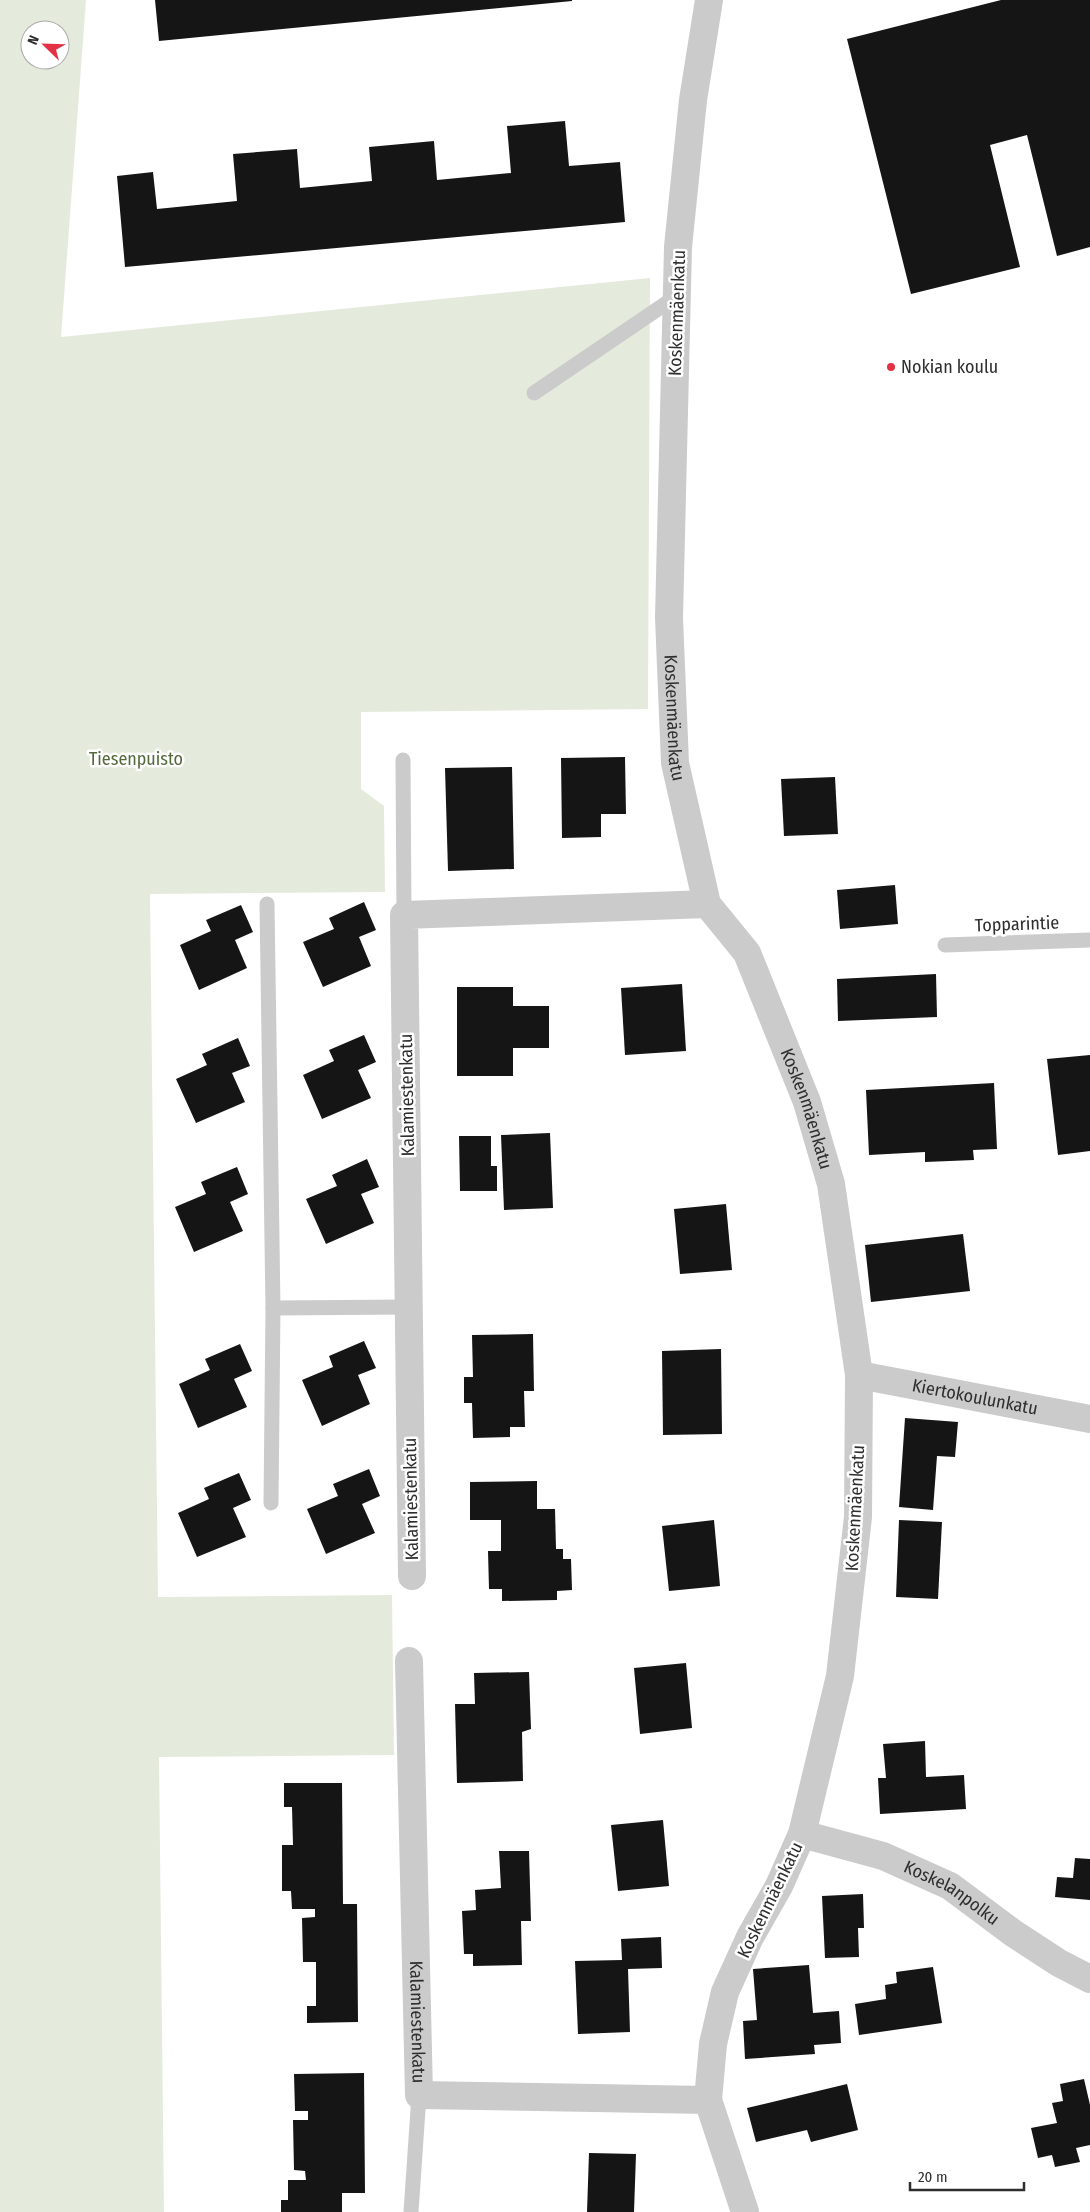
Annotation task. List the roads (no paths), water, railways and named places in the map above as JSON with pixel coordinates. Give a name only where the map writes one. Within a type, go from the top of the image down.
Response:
[{"type":"street","name":"Koskenmäenkatu","points":[[709,0],[693,100],[678,247],[669,618],[675,763],[707,904],[747,953],[807,1102],[831,1184],[859,1375],[858,1517],[842,1661],[802,1834],[780,1886],[750,1937],[725,1992],[713,2044],[708,2100],[745,2212]]},
{"type":"street","points":[[404,915],[707,904]]},
{"type":"street","name":"Kalamiestenkatu","points":[[404,915],[412,1576]]},
{"type":"street","name":"Kiertokoulunkatu","points":[[859,1375],[1090,1419]]},
{"type":"street","name":"Kalamiestenkatu","points":[[409,1661],[419,2095],[708,2100]]},
{"type":"street","name":"Koskelanpolku","points":[[802,1834],[883,1856],[950,1886],[1013,1933],[1059,1963],[1090,1979]]},
{"type":"lane","points":[[534,393],[677,296]]},
{"type":"lane","points":[[403,760],[404,915]]},
{"type":"lane","points":[[267,904],[273,1308],[271,1503]]},
{"type":"lane","name":"Topparintie","points":[[945,945],[1090,940]]},
{"type":"lane","points":[[273,1308],[409,1306]]},
{"type":"lane","points":[[411,2212],[419,2095]]},
{"type":"place","name":"Nokian koulu","points":[[891,367]]},
{"type":"park label","name":"Tiesenpuisto","points":[[136,759]]}]
